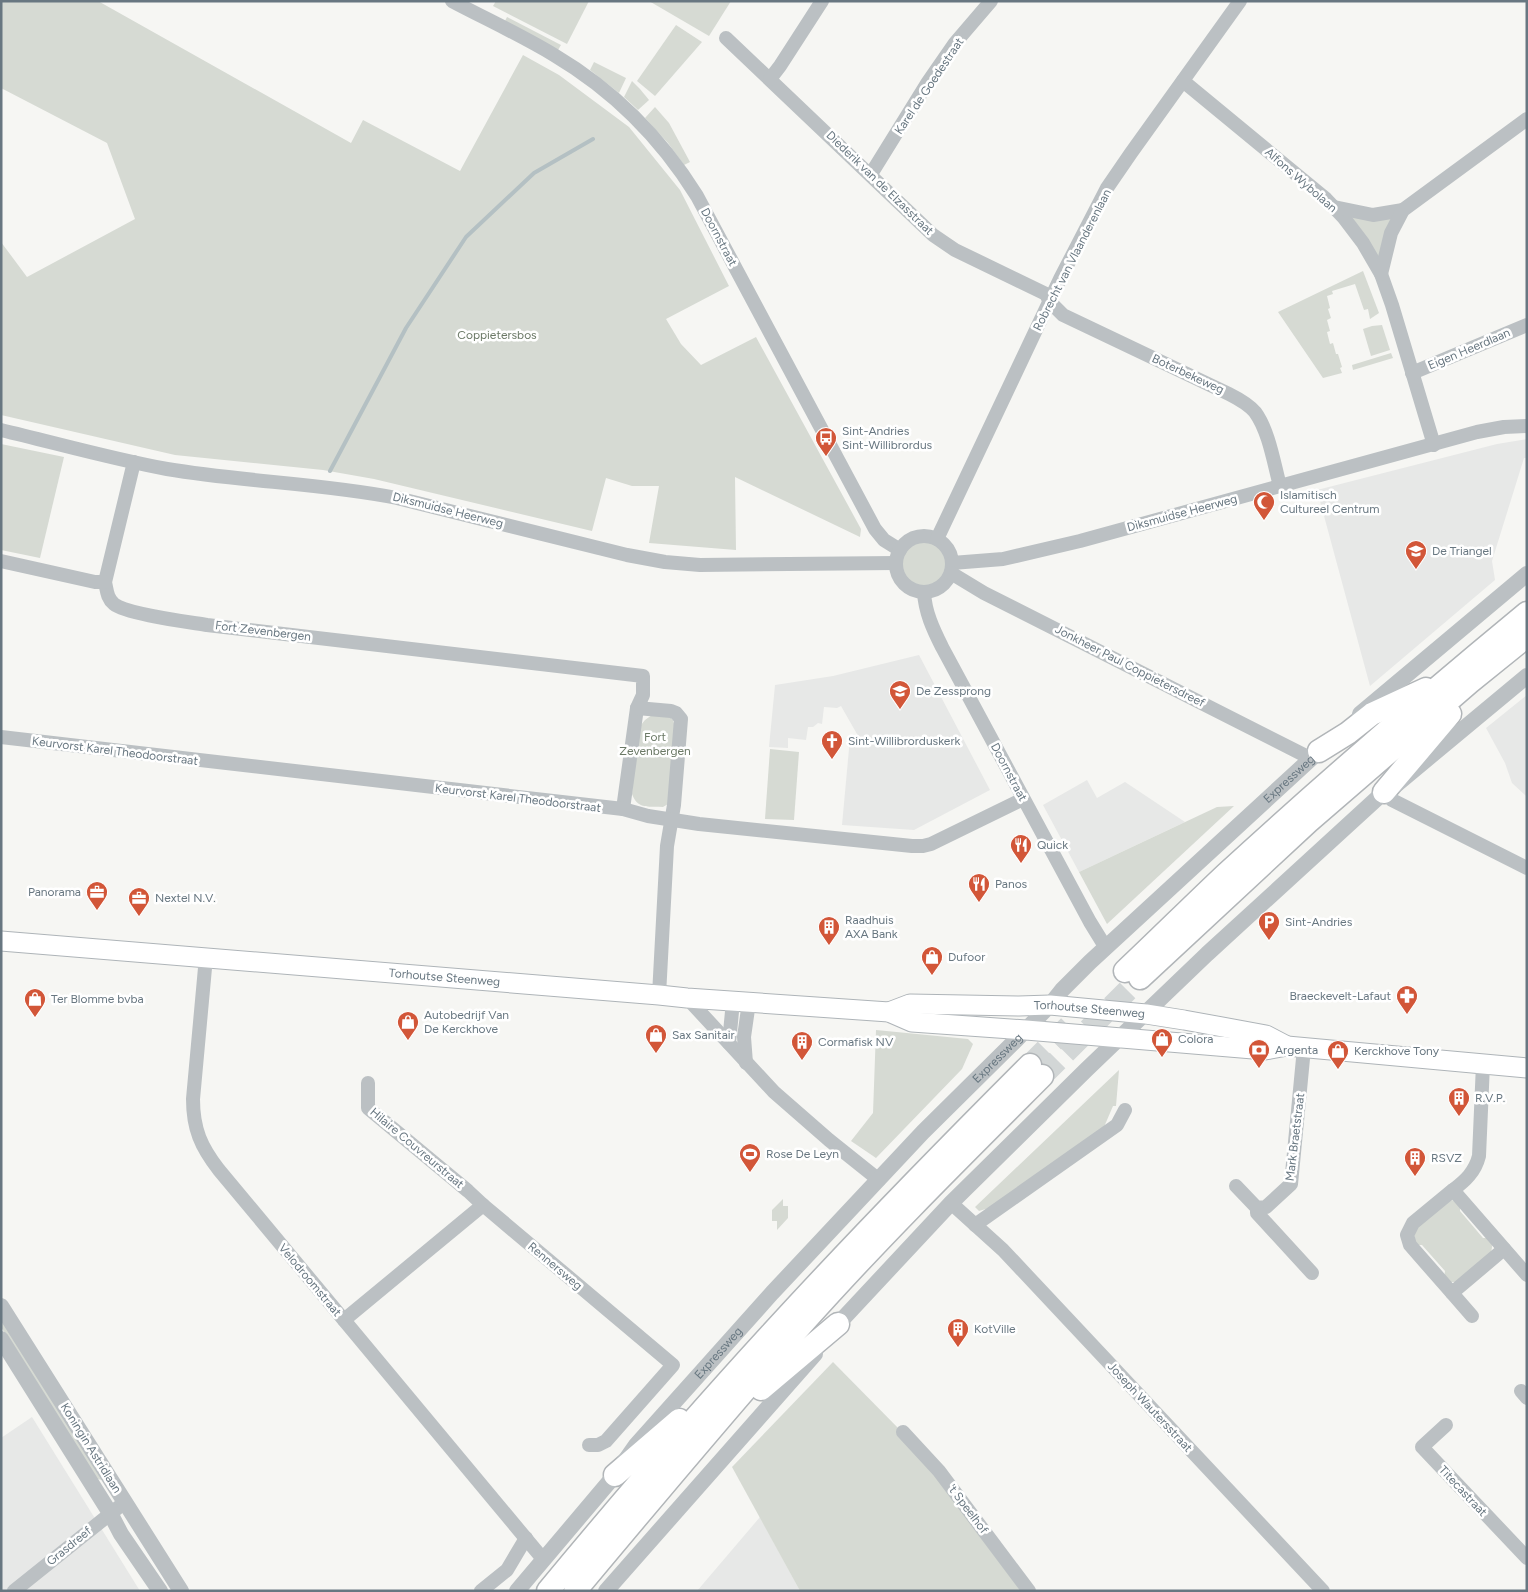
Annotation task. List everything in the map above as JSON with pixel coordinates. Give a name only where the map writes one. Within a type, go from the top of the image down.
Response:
[{"type":"highway","points":[[1527,613],[1447,679],[1225,875],[1131,976],[1470,682],[1527,636]]},
{"type":"highway","points":[[1315,754],[1348,733],[1372,714],[1447,679]]},
{"type":"highway","points":[[1384,792],[1457,706],[1470,682]]},
{"type":"highway","points":[[575,1591],[718,1407],[771,1334],[852,1246],[946,1149],[1036,1071]]},
{"type":"highway","points":[[615,1475],[684,1416],[751,1399],[768,1382],[838,1324]]},
{"type":"highway","points":[[548,1591],[640,1481],[718,1407]]},
{"type":"main road","name":"Torhoutse Steenweg","points":[[1,940],[659,994],[687,998],[889,1012],[912,1022],[1265,1050],[1296,1047],[1527,1068]]},
{"type":"main road","name":"Torhoutse Steenweg","points":[[889,1012],[910,1004],[1050,1005],[1146,1014],[1266,1035],[1296,1047]]},
{"type":"street","name":"Doornstraat","points":[[452,1],[553,54],[595,82],[622,105],[653,136],[678,166],[697,196],[875,529],[898,556]]},
{"type":"street","points":[[770,79],[822,1]]},
{"type":"street","name":"Karel de Goedestraat","points":[[871,174],[928,82],[950,51],[992,1]]},
{"type":"street","name":"Robrecht van Vlaanderenlaan","points":[[937,539],[1050,302],[1089,222],[1108,188],[1240,1]]},
{"type":"street","name":"Diederik van de Elzasstraat","points":[[726,38],[933,235],[955,250],[1046,294],[1050,302]]},
{"type":"street","name":"Alfons Wybolaan","points":[[1183,81],[1326,198],[1363,243],[1381,274],[1392,305],[1434,445]]},
{"type":"street","points":[[1381,274],[1391,233],[1403,210],[1527,119]]},
{"type":"street","points":[[1334,207],[1373,215],[1403,210]]},
{"type":"street","name":"Boterbekeweg","points":[[1050,302],[1063,315],[1246,403],[1255,412],[1262,426],[1280,486]]},
{"type":"street","name":"Eigen Heerdlaan","points":[[1412,373],[1527,325]]},
{"type":"street","name":"Diksmuidse Heerweg","points":[[951,568],[1003,559],[1080,541],[1492,429],[1527,426]]},
{"type":"street","name":"Diksmuidse Heerweg","points":[[1,430],[167,469],[373,493],[417,502],[627,555],[665,562],[733,565],[898,556]]},
{"type":"street","points":[[1,561],[95,582],[105,582],[134,462]]},
{"type":"street","points":[[920,536],[929,536],[937,539],[949,550],[951,568],[946,580],[940,586],[924,592],[907,586],[897,572],[898,556],[905,543],[912,538],[920,536]]},
{"type":"street","name":"Jonkheer Paul Coppietersdreef","points":[[951,568],[984,593],[1315,754]]},
{"type":"street","name":"Expressweg","points":[[516,1591],[615,1475],[636,1445],[772,1293],[923,1132],[1026,1030],[1062,990],[1344,726],[1527,574]]},
{"type":"street","name":"Fort Zevenbergen","points":[[105,582],[108,597],[115,606],[172,620],[643,676],[643,695],[637,708],[622,809]]},
{"type":"street","name":"Doornstraat","points":[[924,592],[926,609],[934,630],[1090,922],[1106,948]]},
{"type":"street","points":[[606,1591],[828,1340],[838,1324],[951,1203],[1228,934],[1384,792],[1397,784],[1527,676]]},
{"type":"street","points":[[637,708],[671,711],[676,713],[680,719],[674,805],[667,846],[659,994]]},
{"type":"street","name":"Keurvorst Karel Theodoorstraat","points":[[1,737],[622,809],[671,820],[923,846],[938,841],[1023,798]]},
{"type":"street","points":[[1384,792],[1392,800],[1527,868]]},
{"type":"street","name":"Velodroomstraat","points":[[206,957],[193,1115],[197,1133],[207,1154],[543,1559]]},
{"type":"street","points":[[687,998],[774,1092],[879,1180]]},
{"type":"street","points":[[729,1043],[741,1002]]},
{"type":"street","points":[[741,1002],[746,1062]]},
{"type":"street","name":"Mark Braetstraat","points":[[1257,1208],[1266,1207],[1290,1184],[1294,1166],[1296,1047]]},
{"type":"street","points":[[1472,1316],[1410,1245],[1407,1234],[1413,1223],[1463,1182],[1477,1164],[1484,1064]]},
{"type":"street","name":"Hilaire Couvreurstraat","points":[[368,1083],[368,1108],[468,1190],[483,1205]]},
{"type":"street","points":[[975,1225],[1118,1125],[1125,1110]]},
{"type":"street","points":[[1236,1186],[1257,1208],[1257,1213],[1312,1273]]},
{"type":"street","points":[[1453,1190],[1527,1275]]},
{"type":"street","name":"Joseph Wautersstraat","points":[[951,1203],[994,1242],[1323,1591]]},
{"type":"street","points":[[344,1320],[483,1205]]},
{"type":"street","name":"Rennersweg","points":[[483,1205],[674,1364],[606,1441],[598,1445],[588,1445]]},
{"type":"street","points":[[1452,1293],[1504,1248]]},
{"type":"street","name":"Koningin Astridlaan","points":[[1,1306],[181,1591]]},
{"type":"street","name":"Koningin Astridlaan","points":[[1,1339],[110,1513],[121,1534],[160,1591]]},
{"type":"street","name":"Titecastraat","points":[[1446,1425],[1422,1448],[1527,1558]]},
{"type":"street","name":"'t Speelhof","points":[[903,1432],[939,1471],[1029,1591]]},
{"type":"street","name":"Grasdreef","points":[[14,1591],[125,1502]]},
{"type":"street","points":[[481,1591],[507,1570],[526,1538]]},
{"type":"shaded area","name":"De Triangel","points":[[1527,439],[1527,458],[1524,458],[1492,561],[1495,580],[1370,686],[1317,490],[1497,444]]},
{"type":"shaded area","points":[[919,655],[990,790],[914,830],[842,825],[850,738],[856,739],[857,734],[841,706],[837,708],[824,707],[822,724],[818,723],[813,727],[808,727],[806,740],[788,738],[788,748],[769,747],[775,685],[833,676]]},
{"type":"shaded area","points":[[1527,695],[1527,797],[1512,783],[1505,763],[1486,728]]},
{"type":"shaded area","points":[[1087,780],[1097,798],[1125,782],[1185,822],[1079,872],[1043,805]]},
{"type":"shaded area","points":[[32,1417],[140,1591],[1,1591],[1,1438]]},
{"type":"shaded area","points":[[760,1517],[800,1591],[697,1591]]},
{"type":"green space","name":"Coppietersbos","points":[[1,1],[98,1],[351,143],[363,120],[460,171],[523,55],[559,75],[629,127],[680,190],[729,286],[666,319],[681,344],[701,365],[756,337],[861,529],[860,537],[735,477],[736,550],[649,543],[659,486],[632,486],[606,478],[592,531],[374,479],[323,470],[175,455],[1,415],[1,242],[27,277],[135,219],[107,143],[1,88]]},
{"type":"green space","points":[[496,1],[589,1],[567,44],[493,6]]},
{"type":"green space","points":[[649,1],[731,1],[709,36]]},
{"type":"green space","points":[[507,17],[561,45],[558,50],[505,21]]},
{"type":"green space","points":[[676,25],[702,42],[655,96],[637,81]]},
{"type":"green space","points":[[594,62],[626,78],[619,93],[590,70]]},
{"type":"green space","points":[[632,81],[649,100],[638,110],[624,97]]},
{"type":"green space","points":[[655,107],[669,123],[690,162],[684,165],[668,143],[645,118]]},
{"type":"green space","points":[[1353,216],[1393,216],[1379,259],[1351,219]]},
{"type":"green space","points":[[1363,271],[1379,313],[1370,319],[1368,309],[1364,310],[1355,284],[1332,291],[1333,294],[1327,296],[1331,318],[1327,320],[1330,331],[1327,332],[1330,344],[1333,343],[1336,354],[1338,354],[1342,373],[1323,378],[1278,312]]},
{"type":"green space","points":[[1382,325],[1390,350],[1371,356],[1363,329]]},
{"type":"green space","points":[[1391,353],[1393,358],[1353,370],[1352,365]]},
{"type":"green space","points":[[1,444],[64,457],[40,558],[1,550]]},
{"type":"green space","points":[[919,540],[929,540],[941,546],[946,554],[946,572],[941,580],[933,585],[919,586],[911,583],[904,576],[901,568],[901,558],[904,550],[911,543]]},
{"type":"green space","name":"Fort Zevenbergen","points":[[666,714],[673,720],[675,727],[668,804],[663,807],[644,806],[637,803],[632,794],[637,730],[652,715]]},
{"type":"green space","points":[[770,749],[799,752],[794,820],[765,819]]},
{"type":"green space","points":[[1234,806],[1107,924],[1079,872],[1217,807]]},
{"type":"green space","points":[[876,1030],[968,1039],[973,1044],[962,1069],[876,1158],[851,1141],[873,1113]]},
{"type":"green space","points":[[1119,1070],[1116,1106],[1113,1106],[1104,1127],[989,1208],[979,1211],[975,1207]]},
{"type":"green space","points":[[783,1199],[783,1206],[788,1206],[788,1218],[777,1230],[777,1221],[772,1221],[772,1210]]},
{"type":"green space","points":[[1452,1200],[1460,1205],[1460,1211],[1483,1238],[1489,1238],[1492,1246],[1491,1252],[1458,1282],[1451,1282],[1444,1278],[1445,1271],[1422,1245],[1416,1245],[1413,1230],[1448,1201]]},
{"type":"green space","points":[[1,1313],[102,1480],[97,1479],[1,1327]]},
{"type":"green space","points":[[833,1362],[902,1432],[938,1475],[1026,1591],[800,1591],[732,1467]]},
{"type":"waterway","points":[[330,471],[406,328],[466,237],[534,173],[593,139]]},
{"type":"tunnel","points":[[1042,1076],[1137,981]]},
{"type":"tunnel","points":[[1030,1065],[1069,1026]]},
{"type":"place","name":"Sint-Andries Sint-Willibrordus","points":[[826,457]]},
{"type":"place","name":"Islamitisch Cultureel Centrum","points":[[1264,521]]},
{"type":"place","name":"De Triangel","points":[[1416,570]]},
{"type":"place","name":"De Zessprong","points":[[900,710]]},
{"type":"place","name":"Sint-Willibrorduskerk","points":[[832,760]]},
{"type":"place","name":"Quick","points":[[1021,864]]},
{"type":"place","name":"Panos","points":[[979,903]]},
{"type":"place","name":"Panorama","points":[[97,911]]},
{"type":"place","name":"Nextel N.V.","points":[[139,917]]},
{"type":"place","name":"Sint-Andries","points":[[1269,941]]},
{"type":"place","name":"Raadhuis AXA Bank","points":[[829,946]]},
{"type":"place","name":"Dufoor","points":[[932,976]]},
{"type":"place","name":"Braeckevelt-Lafaut","points":[[1407,1015]]},
{"type":"place","name":"Ter Blomme bvba","points":[[35,1018]]},
{"type":"place","name":"Autobedrijf Van De Kerckhove","points":[[408,1041]]},
{"type":"place","name":"Sax Sanitair","points":[[656,1054]]},
{"type":"place","name":"Colora","points":[[1162,1058]]},
{"type":"place","name":"Cormafisk NV","points":[[802,1061]]},
{"type":"place","name":"Argenta","points":[[1259,1069]]},
{"type":"place","name":"Kerckhove Tony","points":[[1338,1070]]},
{"type":"place","name":"R.V.P.","points":[[1459,1117]]},
{"type":"place","name":"Rose De Leyn","points":[[750,1173]]},
{"type":"place","name":"RSVZ","points":[[1415,1177]]},
{"type":"place","name":"KotVille","points":[[958,1348]]}]
